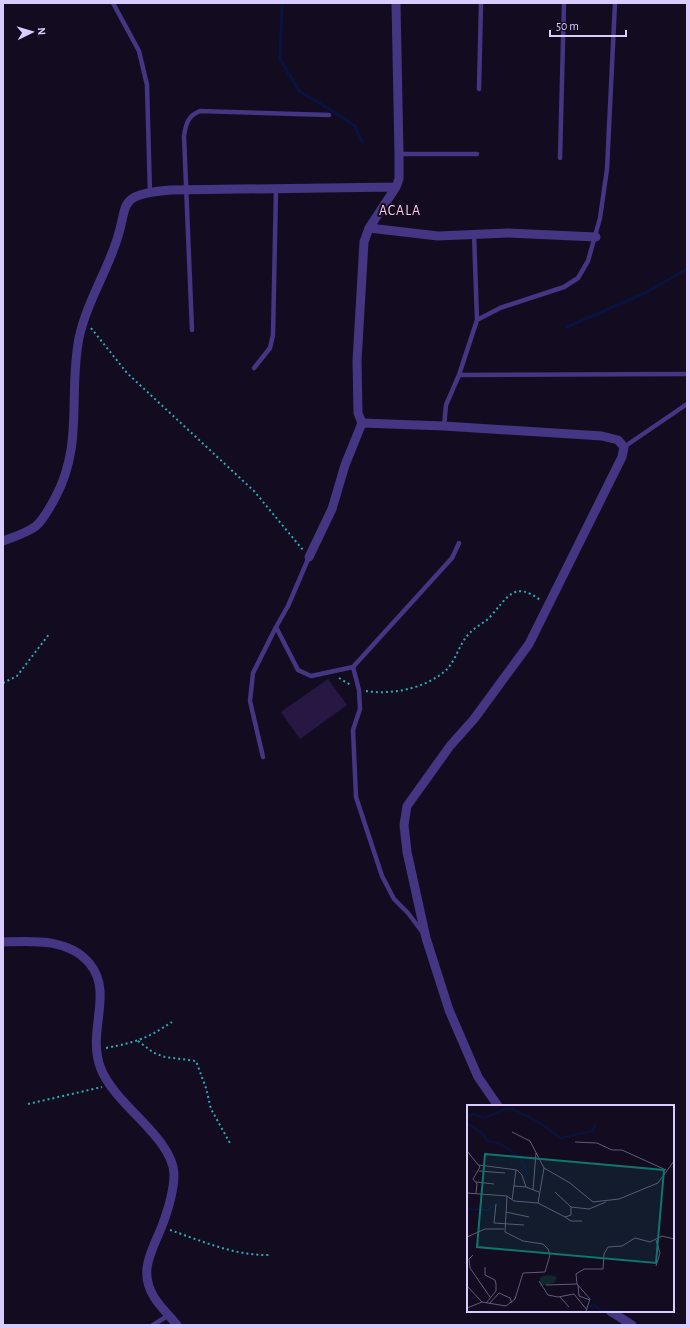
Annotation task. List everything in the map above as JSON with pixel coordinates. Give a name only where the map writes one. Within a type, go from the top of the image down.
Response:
[{"type":"street","points":[[309,557],[332,509],[345,465],[362,423],[358,413],[358,338],[364,242],[369,228],[396,187],[399,179],[396,3]]},
{"type":"street","points":[[3,541],[18,536],[36,526],[50,507],[63,484],[71,458],[75,422],[74,387],[79,339],[92,297],[102,279],[118,238],[125,206],[129,200],[150,193],[188,190],[396,187]]},
{"type":"street","points":[[369,228],[438,236],[508,233],[596,237]]},
{"type":"street","points":[[362,423],[444,426],[602,436],[618,440],[624,447],[622,457],[529,644],[474,719],[450,746],[407,806],[404,825],[406,852],[426,938],[452,1017],[478,1077],[497,1105]]},
{"type":"street","points":[[3,942],[35,941],[61,945],[77,952],[90,964],[100,984],[95,1050],[100,1068],[108,1085],[163,1145],[171,1159],[174,1173],[172,1195],[162,1226],[149,1254],[146,1269],[148,1283],[154,1298],[178,1325]]},
{"type":"street","points":[[612,1312],[632,1325]]},
{"type":"lane","points":[[113,3],[139,51],[144,69],[147,85],[150,193]]},
{"type":"lane","points":[[479,89],[481,3]]},
{"type":"lane","points":[[560,158],[564,3]]},
{"type":"lane","points":[[477,320],[500,308],[564,287],[578,278],[588,261],[596,237],[607,169],[616,3]]},
{"type":"lane","points":[[192,330],[188,190],[184,136],[186,123],[191,114],[200,111],[329,115]]},
{"type":"lane","points":[[399,154],[477,154]]},
{"type":"lane","points":[[254,368],[270,348],[273,334],[276,189]]},
{"type":"lane","points":[[444,426],[446,405],[459,375],[477,320],[474,234]]},
{"type":"lane","points":[[459,375],[687,374]]},
{"type":"lane","points":[[624,447],[687,404]]},
{"type":"lane","points":[[276,627],[298,670],[311,676],[353,667],[452,558],[459,543]]},
{"type":"lane","points":[[263,757],[250,701],[253,673],[288,606],[309,557]]},
{"type":"lane","points":[[353,667],[359,690],[360,710],[353,730],[356,797],[382,876],[394,899],[408,913],[426,938]]},
{"type":"lane","points":[[153,1325],[169,1315]]},
{"type":"path","points":[[84,319],[127,373],[254,491],[309,557]]},
{"type":"path","points":[[330,672],[359,690],[380,693],[410,689],[444,672],[452,663],[466,637],[478,625],[489,618],[510,594],[522,591],[533,595],[548,606]]},
{"type":"path","points":[[3,683],[16,676],[50,633]]},
{"type":"path","points":[[95,1050],[138,1041],[149,1037],[172,1022]]},
{"type":"path","points":[[138,1041],[154,1053],[165,1058],[196,1061],[206,1088],[211,1109],[230,1145]]},
{"type":"path","points":[[28,1104],[89,1091],[108,1085]]},
{"type":"path","points":[[162,1226],[207,1243],[244,1254],[270,1255]]},
{"type":"building","points":[[328,679],[347,705],[300,739],[281,712]]},
{"type":"waterway","points":[[282,3],[280,59],[299,91],[355,126],[362,142]]},
{"type":"waterway","points":[[567,327],[645,293],[687,269]]},
{"type":"district","name":"ACALA","points":[[400,211]]}]
